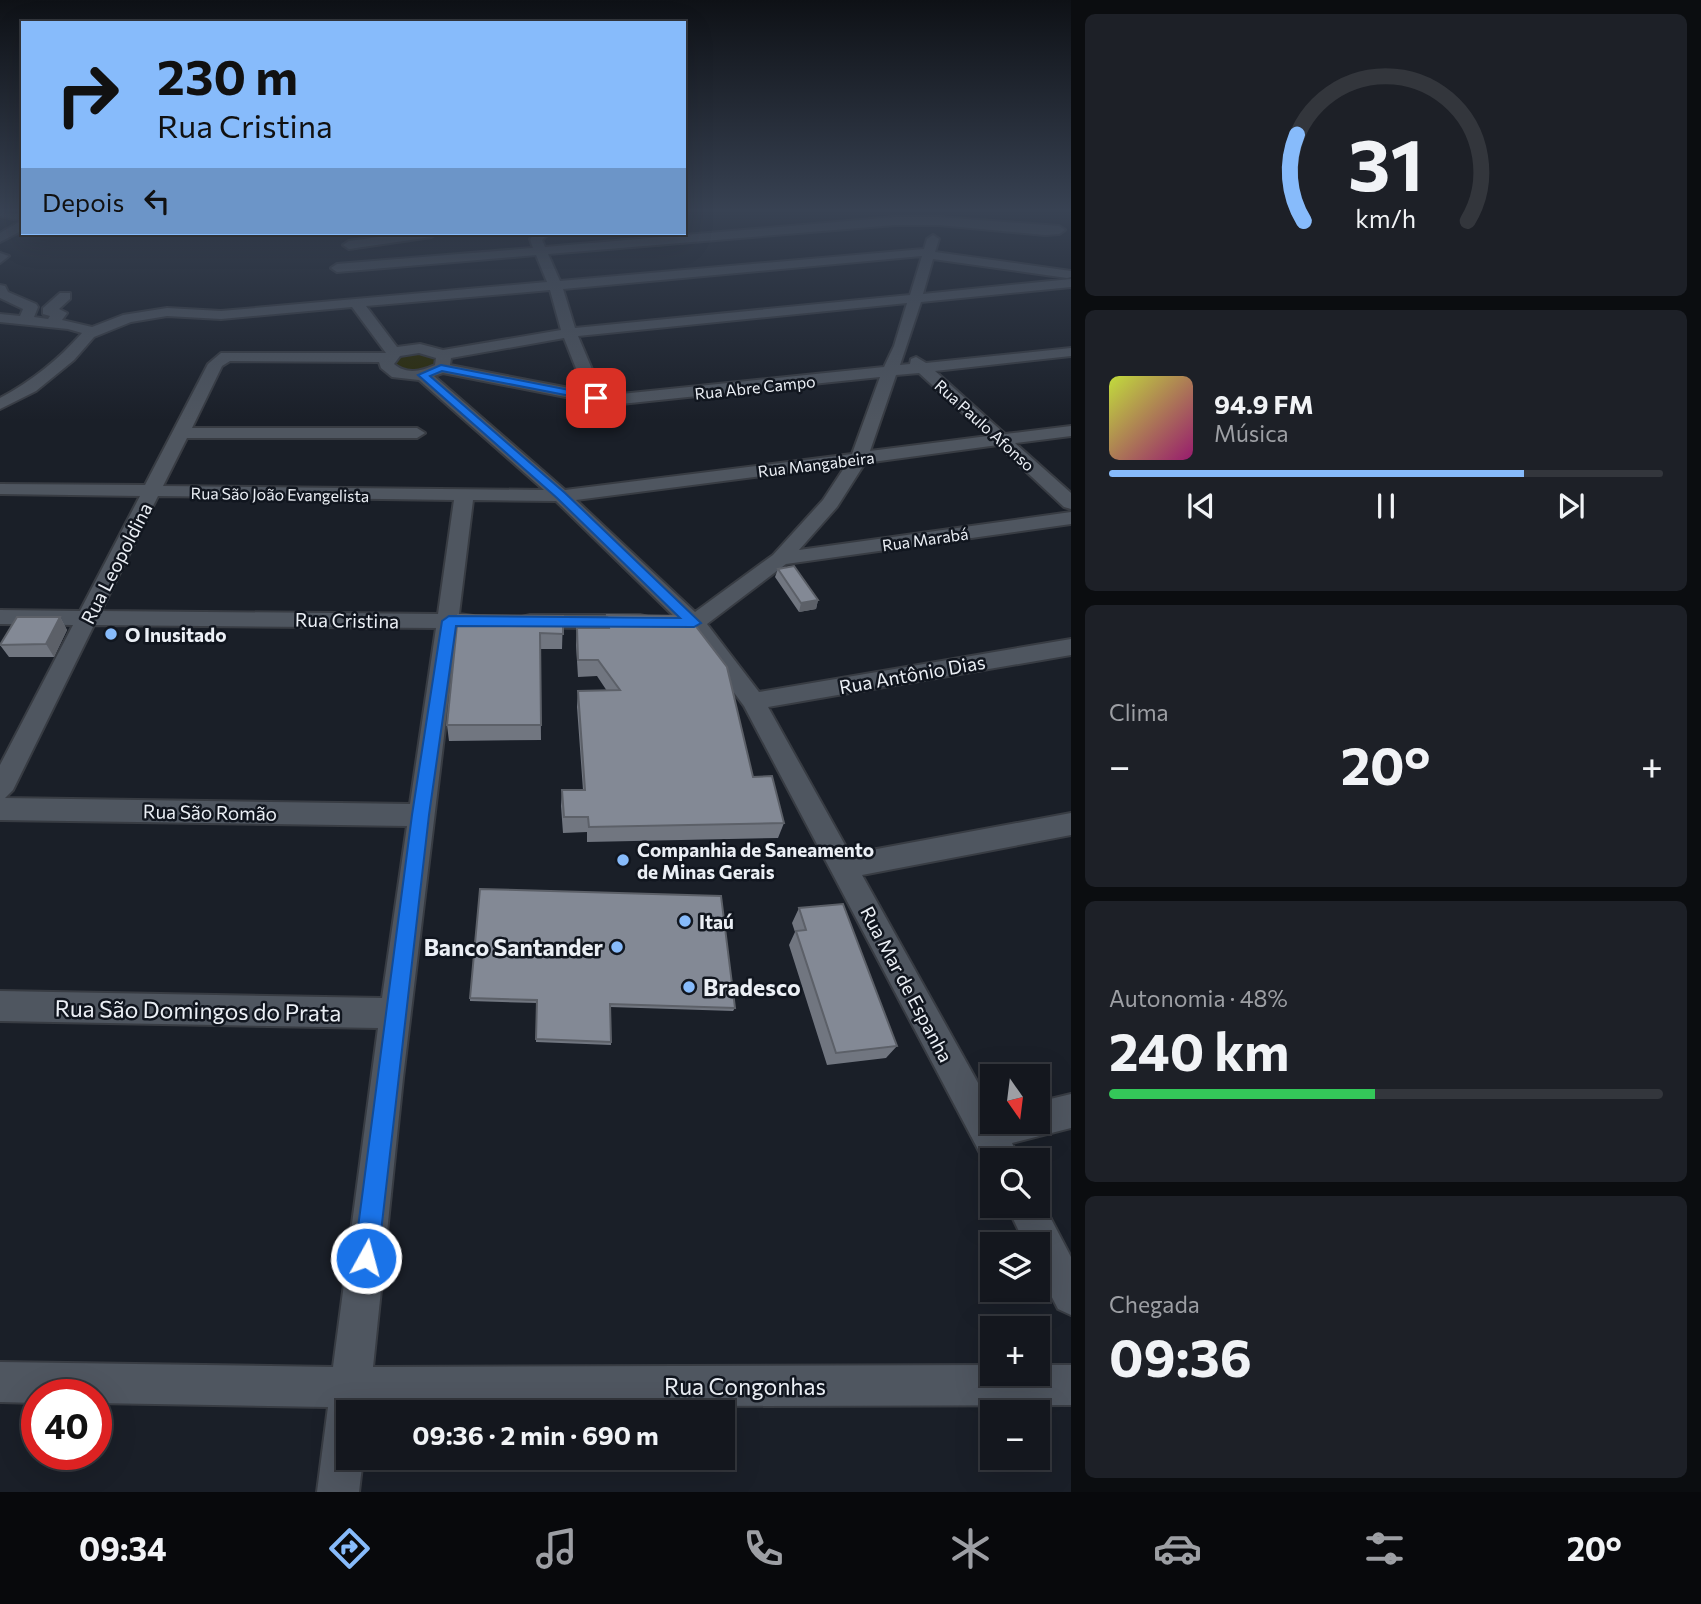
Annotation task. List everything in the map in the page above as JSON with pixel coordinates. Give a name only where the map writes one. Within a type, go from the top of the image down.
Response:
[{"type":"street","points":[[554,282],[569,333],[596,398]]},
{"type":"street","points":[[0,404],[30,388],[69,357],[93,332],[147,314],[184,312],[254,315],[596,282]]},
{"type":"street","points":[[694,623],[780,559],[830,503],[859,458],[889,372],[901,346],[921,282]]},
{"type":"street","points":[[442,362],[421,348],[392,356],[386,365],[393,372],[407,376],[424,375],[442,362],[569,333],[1071,283]]},
{"type":"street","points":[[2,286],[2,294],[31,307],[21,327]]},
{"type":"street","points":[[52,323],[60,313],[48,311],[65,296]]},
{"type":"street","points":[[356,303],[392,356]]},
{"type":"street","points":[[0,318],[21,327],[52,323],[93,332]]},
{"type":"street","name":"Rua Paulo Afonso","points":[[901,346],[1071,503]]},
{"type":"street","name":"Rua Leopoldina","points":[[0,790],[224,349],[392,356]]},
{"type":"street","name":"Rua Abre Campo","points":[[442,362],[596,398],[651,398],[1071,352]]},
{"type":"street","name":"Rua Mar de Espanha","points":[[424,375],[561,496],[694,623],[753,701],[994,1146]]},
{"type":"street","name":"Rua Mangabeira","points":[[561,496],[1071,431]]},
{"type":"street","points":[[182,433],[417,433]]},
{"type":"street","name":"Rua São João Evangelista","points":[[0,489],[561,496]]},
{"type":"street","points":[[338,1492],[421,815],[464,496]]},
{"type":"street","name":"Rua Marabá","points":[[780,559],[1071,518]]},
{"type":"street","name":"Rua Cristina","points":[[0,617],[694,623]]},
{"type":"street","name":"Rua Antônio Dias","points":[[753,701],[1071,647]]},
{"type":"street","name":"Rua São Romão","points":[[0,809],[421,815]]},
{"type":"street","points":[[842,867],[1071,824]]},
{"type":"street","name":"Rua São Domingos do Prata","points":[[0,1006],[396,1013]]},
{"type":"street","points":[[1050,1116],[1071,1111]]},
{"type":"street","points":[[994,1146],[1012,1134]]},
{"type":"street","points":[[1031,1218],[1071,1296]]},
{"type":"street","name":"Rua Congonhas","points":[[0,1382],[351,1387],[1071,1385]]},
{"type":"shaded area","points":[[406,351],[439,355],[433,371],[396,372],[390,359]]},
{"type":"building","points":[[794,566],[818,600],[801,603],[778,569]]},
{"type":"building","points":[[458,615],[563,616],[563,634],[540,633],[541,725],[447,725]]},
{"type":"building","points":[[607,615],[688,616],[727,667],[753,777],[772,776],[784,823],[589,827],[588,817],[564,817],[562,790],[585,790],[578,691],[620,690],[598,660],[578,660],[577,628],[609,628]]},
{"type":"building","points":[[17,617],[60,617],[46,644],[0,645]]},
{"type":"building","points":[[480,889],[721,896],[735,1008],[610,1004],[611,1042],[536,1039],[537,1000],[470,998]]},
{"type":"building","points":[[843,904],[897,1046],[836,1053],[796,931],[806,930],[799,908]]},
{"type":"place","name":"O Inusitado","points":[[111,634]]},
{"type":"place","name":"Companhia de Saneamento de Minas Gerais","points":[[623,860]]},
{"type":"place","name":"Itaú","points":[[685,921]]},
{"type":"place","name":"Banco Santander","points":[[617,947]]},
{"type":"place","name":"Bradesco","points":[[689,987]]},
{"type":"route","points":[[366,1258],[421,815],[449,621],[694,623],[561,496],[424,375],[441,368],[596,398]]}]
